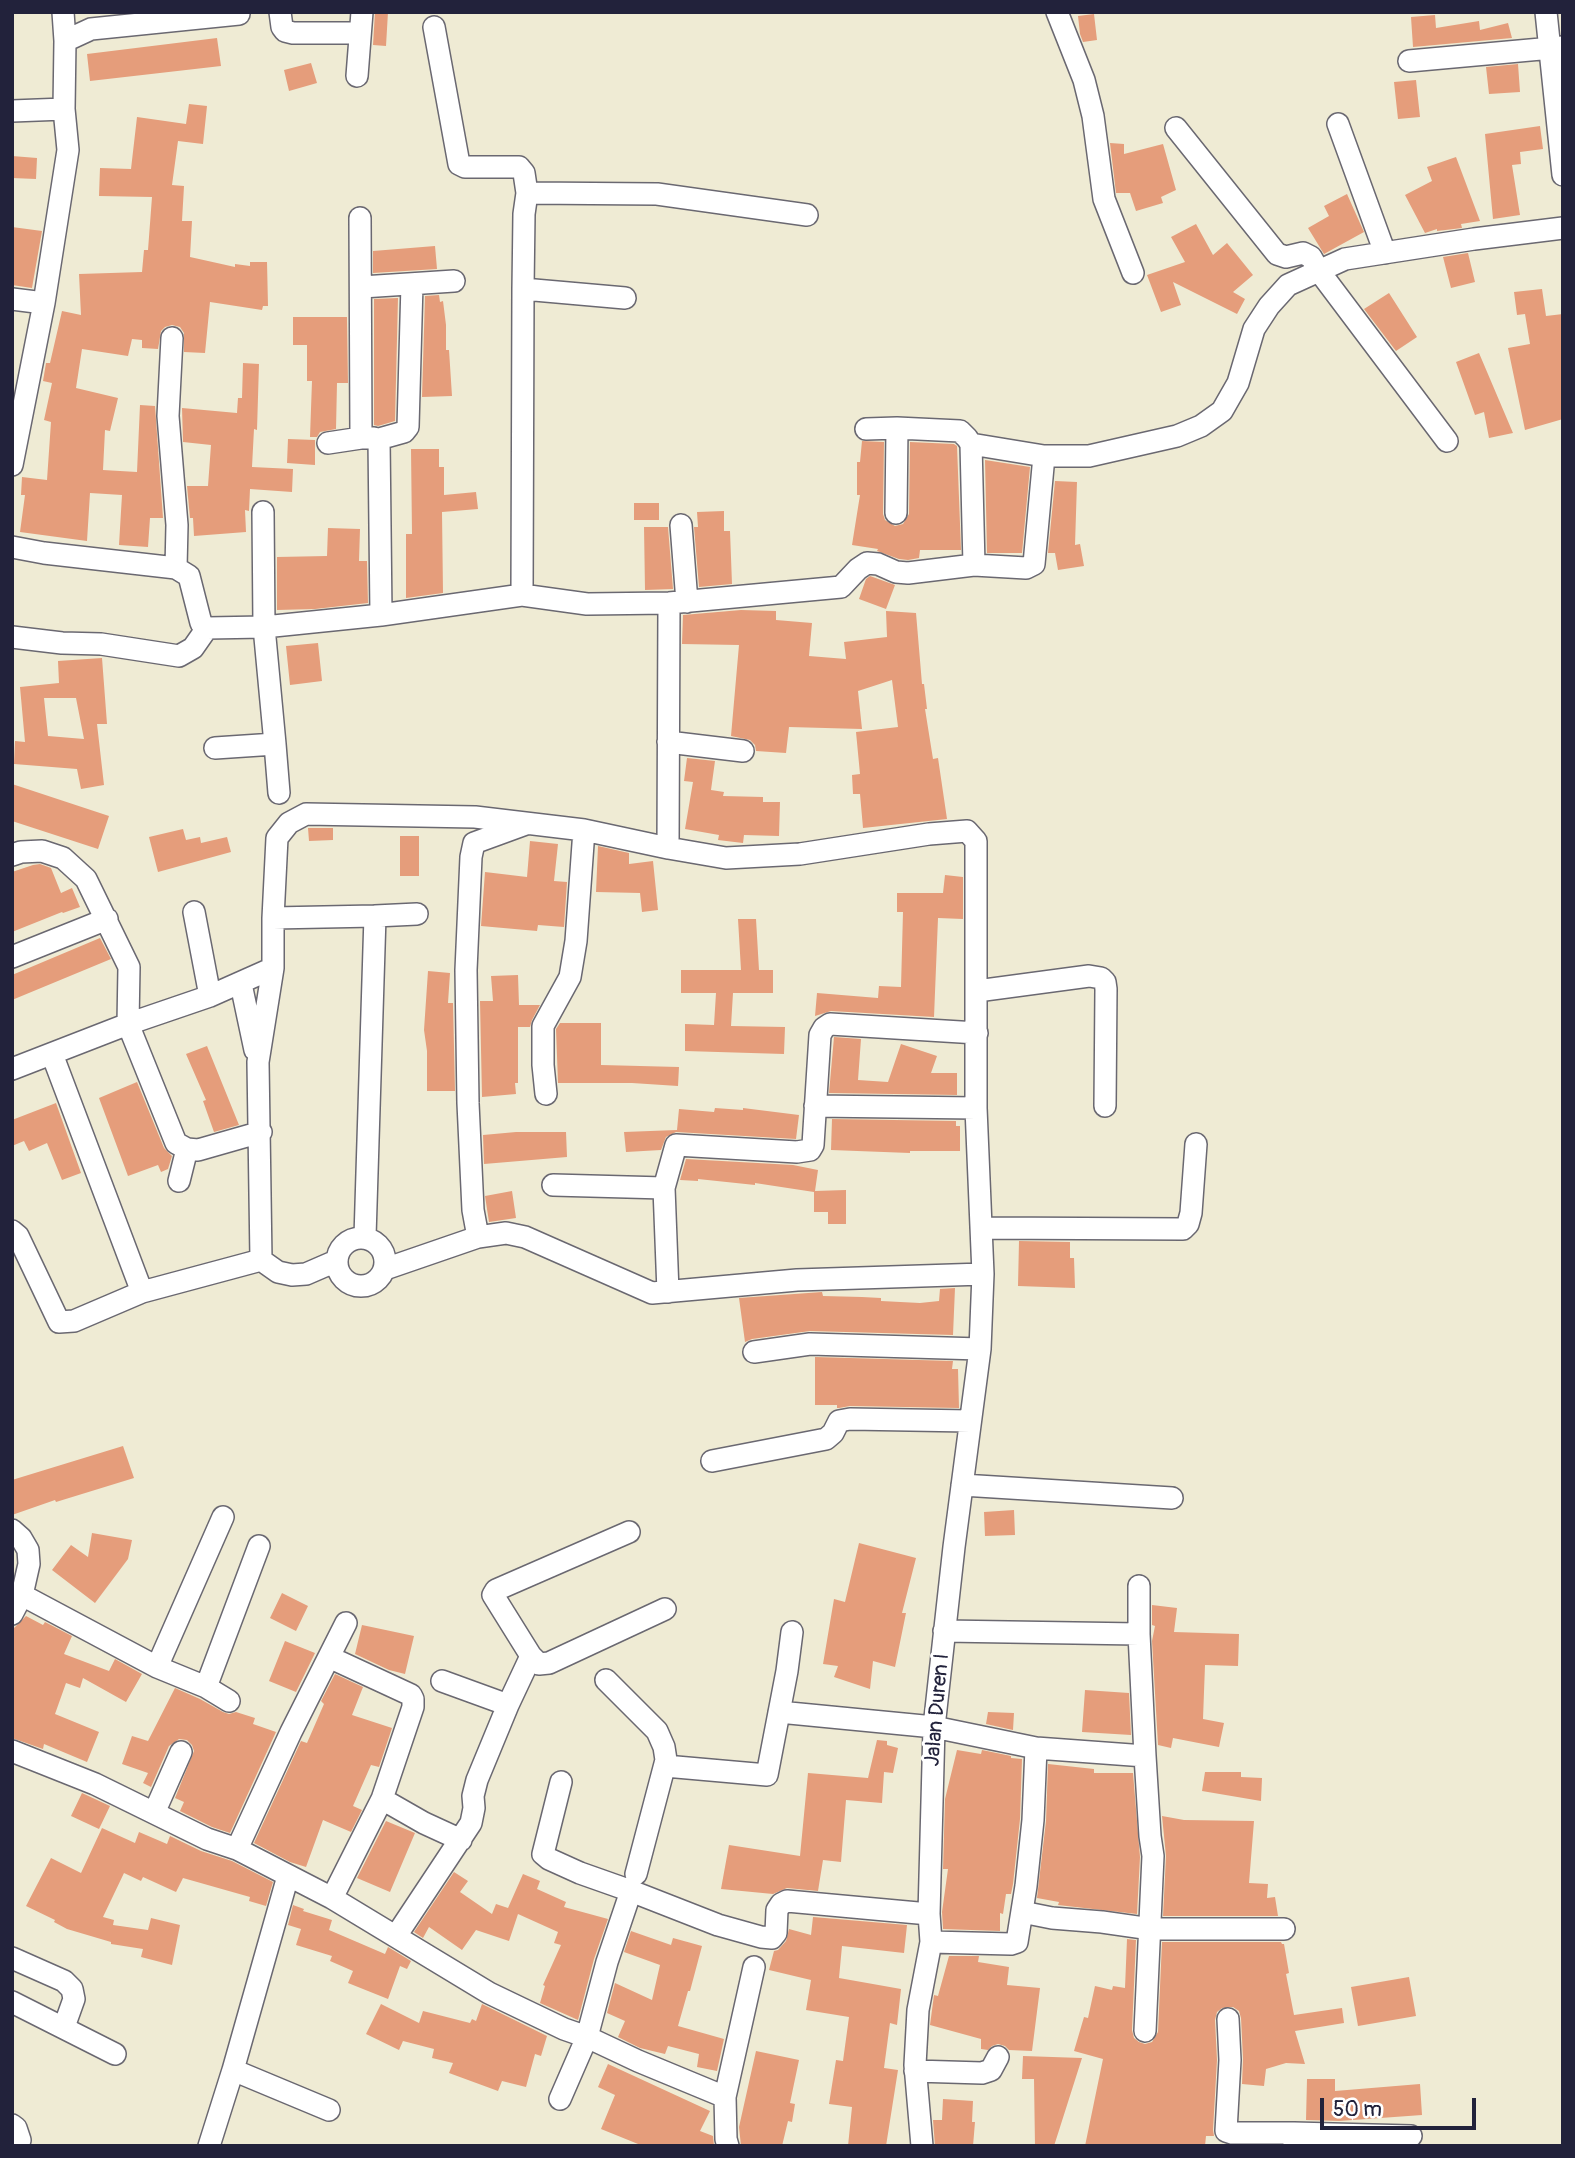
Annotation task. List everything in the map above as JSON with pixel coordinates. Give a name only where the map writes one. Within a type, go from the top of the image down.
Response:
[{"type":"street","points":[[12,465],[44,303],[68,150],[64,109],[63,12]]},
{"type":"street","points":[[280,12],[282,27],[293,33],[361,23],[357,76]]},
{"type":"street","points":[[1056,12],[1084,80],[1093,116],[1104,199],[1133,274]]},
{"type":"street","points":[[1546,12],[1557,48],[1563,175]]},
{"type":"street","points":[[65,41],[91,29],[208,14],[239,14]]},
{"type":"street","points":[[434,27],[459,164],[465,167],[519,167],[524,173],[527,193],[524,214],[523,289],[522,595]]},
{"type":"street","points":[[1409,61],[1557,48]]},
{"type":"street","points":[[12,111],[64,109]]},
{"type":"street","points":[[1338,124],[1385,253]]},
{"type":"street","points":[[1177,128],[1278,254],[1286,257],[1303,253],[1311,257],[1447,441]]},
{"type":"street","points":[[527,193],[657,194],[807,215]]},
{"type":"street","points":[[360,218],[370,438],[382,615]]},
{"type":"street","points":[[971,444],[1044,456],[1089,456],[1177,436],[1222,411],[1238,383],[1254,329],[1269,306],[1288,285],[1345,259],[1563,228]]},
{"type":"street","points":[[362,286],[454,281]]},
{"type":"street","points":[[328,443],[404,432],[408,427],[412,285]]},
{"type":"street","points":[[523,289],[625,298]]},
{"type":"street","points":[[12,299],[44,303]]},
{"type":"street","points":[[172,338],[168,416],[177,525],[176,568]]},
{"type":"street","points":[[896,513],[897,428]]},
{"type":"street","points":[[866,429],[960,431],[971,444],[974,565]]},
{"type":"street","points":[[12,547],[176,568],[189,576],[201,623],[207,628],[264,627],[382,615],[522,595],[587,604],[678,602],[841,587],[867,563],[908,573],[974,565],[1018,569],[1034,565],[1044,456]]},
{"type":"street","points":[[263,512],[264,627],[279,793]]},
{"type":"street","points":[[258,1062],[273,968],[277,838],[289,823],[306,814],[475,817],[584,830],[668,848],[668,742],[681,525]]},
{"type":"street","points":[[12,637],[101,644],[179,656],[193,648],[207,628]]},
{"type":"street","points":[[668,742],[743,751]]},
{"type":"street","points":[[215,748],[275,744]]},
{"type":"street","points":[[478,1237],[473,1210],[468,1103],[466,970],[471,857],[474,844],[528,823]]},
{"type":"street","points":[[546,1094],[543,1026],[570,977],[576,941],[584,830]]},
{"type":"street","name":"Jalan Duren I","points":[[668,848],[726,858],[800,854],[929,834],[967,831],[976,841],[976,1108],[983,1274],[980,1349],[934,1727],[929,1914],[931,1942],[918,2010],[915,2071],[922,2146]]},
{"type":"street","points":[[12,855],[42,851],[62,858],[86,880],[129,967],[128,1024],[177,1143],[187,1149],[198,1150],[261,1132]]},
{"type":"street","points":[[194,912],[210,996]]},
{"type":"street","points":[[273,918],[417,915]]},
{"type":"street","points":[[365,1237],[375,916]]},
{"type":"street","points":[[12,957],[107,919]]},
{"type":"street","points":[[12,1069],[210,996],[273,968]]},
{"type":"street","points":[[977,991],[1077,978],[1101,978],[1106,989],[1105,1106]]},
{"type":"street","points":[[241,984],[258,1062],[261,1260]]},
{"type":"street","points":[[668,1292],[664,1188],[676,1145],[797,1152],[810,1150],[813,1145],[820,1035],[830,1024],[977,1032]]},
{"type":"street","points":[[51,1054],[142,1292]]},
{"type":"street","points":[[815,1106],[976,1108]]},
{"type":"street","points":[[982,1228],[1183,1229],[1188,1224],[1191,1213],[1196,1144]]},
{"type":"street","points":[[179,1181],[187,1149]]},
{"type":"street","points":[[553,1185],[664,1188]]},
{"type":"street","points":[[12,1231],[18,1236],[60,1322],[74,1321],[142,1292],[261,1260]]},
{"type":"street","points":[[385,1269],[478,1237],[506,1233],[525,1237],[652,1293],[797,1280],[983,1274]]},
{"type":"street","points":[[365,1237],[378,1243],[386,1255],[385,1269],[380,1278],[372,1284],[362,1286],[352,1285],[344,1279],[338,1271],[336,1261],[340,1248],[351,1239],[365,1237]]},
{"type":"street","points":[[261,1260],[278,1272],[292,1275],[306,1275],[336,1261]]},
{"type":"street","points":[[754,1352],[810,1344],[980,1349]]},
{"type":"street","points":[[712,1461],[826,1439],[839,1421],[850,1419],[970,1421]]},
{"type":"street","points":[[962,1485],[1172,1498]]},
{"type":"street","points":[[157,1667],[223,1517]]},
{"type":"street","points":[[12,1530],[28,1550],[29,1564],[17,1605],[206,1687],[229,1701]]},
{"type":"street","points":[[629,1532],[494,1592],[493,1595],[531,1656],[539,1664],[549,1662],[665,1609]]},
{"type":"street","points":[[206,1687],[259,1546]]},
{"type":"street","points":[[1139,1586],[1144,1756],[1153,1856],[1145,2031]]},
{"type":"street","points":[[237,1849],[291,1732],[346,1623]]},
{"type":"street","points":[[944,1631],[1139,1634]]},
{"type":"street","points":[[665,1766],[767,1775],[792,1632]]},
{"type":"street","points":[[396,1936],[471,1823],[477,1780],[531,1656]]},
{"type":"street","points":[[329,1657],[411,1695],[413,1699],[413,1707],[383,1800],[332,1898]]},
{"type":"street","points":[[560,2099],[587,2037],[607,1962],[634,1882],[666,1760],[657,1731],[606,1680]]},
{"type":"street","points":[[442,1681],[508,1705]]},
{"type":"street","points":[[779,1712],[934,1727],[1036,1748],[1144,1756]]},
{"type":"street","points":[[931,1942],[1017,1942],[1033,1820],[1036,1748]]},
{"type":"street","points":[[12,1751],[96,1784],[207,1839],[237,1849],[332,1898],[489,1993],[564,2029],[725,2097]]},
{"type":"street","points":[[154,1813],[181,1752]]},
{"type":"street","points":[[561,1782],[544,1854],[549,1859],[579,1873],[634,1882],[718,1925],[772,1938],[776,1933],[776,1910],[786,1901],[929,1914]]},
{"type":"street","points":[[383,1800],[424,1824],[461,1840]]},
{"type":"street","points":[[209,2146],[288,1876]]},
{"type":"street","points":[[1022,1912],[1151,1929],[1284,1929]]},
{"type":"street","points":[[12,1958],[64,1981],[72,1989],[74,1999],[64,2027]]},
{"type":"street","points":[[728,2146],[725,2097],[754,1967]]},
{"type":"street","points":[[12,2002],[115,2054]]},
{"type":"street","points":[[1228,2019],[1230,2060],[1226,2131],[1294,2139],[1411,2136]]},
{"type":"street","points":[[915,2071],[970,2074],[988,2072],[998,2057]]},
{"type":"street","points":[[233,2070],[329,2110]]},
{"type":"street","points":[[12,2125],[16,2127],[20,2140],[18,2146]]},
{"type":"building","points":[[375,12],[388,12],[386,46],[373,45]]},
{"type":"building","points":[[1094,14],[1097,40],[1083,42],[1078,16]]},
{"type":"building","points":[[1435,15],[1436,28],[1479,21],[1480,30],[1508,23],[1512,38],[1413,47],[1411,17]]},
{"type":"building","points":[[217,38],[221,66],[90,81],[87,54]]},
{"type":"building","points":[[311,63],[317,83],[289,91],[284,70]]},
{"type":"building","points":[[1518,64],[1520,92],[1489,94],[1486,67]]},
{"type":"building","points":[[1416,80],[1420,117],[1398,119],[1394,82]]},
{"type":"building","points":[[189,104],[207,106],[203,144],[178,141],[172,185],[184,186],[182,221],[192,221],[190,257],[235,267],[235,264],[250,266],[250,262],[267,262],[268,306],[263,306],[262,310],[210,302],[205,353],[184,352],[184,333],[180,327],[172,325],[161,331],[158,349],[142,348],[142,340],[132,339],[128,356],[82,349],[76,388],[118,398],[110,431],[105,430],[103,470],[137,472],[140,405],[155,406],[163,518],[150,518],[148,547],[119,545],[122,495],[90,493],[87,541],[20,532],[25,495],[21,495],[22,477],[47,480],[51,422],[44,420],[52,383],[43,381],[62,311],[81,315],[79,274],[142,272],[144,250],[148,250],[152,197],[99,196],[100,168],[131,169],[137,117],[186,124]]},
{"type":"building","points":[[1540,126],[1543,149],[1520,152],[1521,164],[1512,165],[1520,215],[1493,219],[1485,134]]},
{"type":"building","points":[[1110,143],[1124,144],[1124,154],[1163,144],[1176,190],[1161,197],[1163,203],[1136,211],[1130,193],[1116,193]]},
{"type":"building","points":[[12,156],[37,158],[36,179],[12,178]]},
{"type":"building","points":[[1456,157],[1480,221],[1461,224],[1462,228],[1437,229],[1425,233],[1405,195],[1432,181],[1427,167]]},
{"type":"building","points":[[1347,194],[1364,232],[1324,254],[1308,228],[1329,216],[1324,206]]},
{"type":"building","points":[[1196,224],[1213,255],[1227,243],[1253,275],[1233,292],[1245,299],[1237,314],[1173,282],[1181,305],[1161,312],[1147,275],[1185,262],[1171,237]]},
{"type":"building","points":[[12,227],[42,231],[32,288],[12,285]]},
{"type":"building","points":[[435,246],[437,269],[373,273],[373,251]]},
{"type":"building","points":[[1468,253],[1475,282],[1451,288],[1443,257]]},
{"type":"building","points":[[1542,289],[1546,316],[1563,314],[1563,419],[1525,430],[1508,348],[1530,344],[1525,314],[1517,315],[1514,292]]},
{"type":"building","points":[[1389,293],[1417,337],[1396,351],[1364,309]]},
{"type":"building","points":[[439,295],[440,302],[443,301],[452,396],[422,397],[425,296]]},
{"type":"building","points":[[398,298],[395,421],[378,426],[374,425],[374,299]]},
{"type":"building","points":[[293,317],[347,317],[348,383],[337,383],[336,429],[320,432],[317,437],[310,437],[312,381],[307,381],[307,345],[293,345]]},
{"type":"building","points":[[1479,353],[1513,433],[1489,438],[1484,412],[1475,415],[1456,362]]},
{"type":"building","points":[[243,363],[259,364],[257,430],[254,429],[252,467],[293,469],[292,492],[250,489],[249,511],[245,510],[246,532],[194,536],[187,486],[208,486],[211,445],[183,442],[182,408],[237,413],[238,398],[242,398]]},
{"type":"building","points":[[288,439],[315,440],[315,465],[287,463]]},
{"type":"building","points":[[862,441],[884,442],[883,514],[885,520],[895,526],[903,524],[909,514],[910,442],[957,446],[961,550],[920,550],[919,558],[908,560],[877,551],[878,549],[852,545],[860,495],[857,495],[857,462],[860,462]]},
{"type":"building","points":[[411,449],[439,449],[439,467],[444,467],[444,495],[476,492],[478,509],[442,512],[443,593],[406,598],[406,534],[412,534]]},
{"type":"building","points":[[985,460],[1030,467],[1022,553],[987,553]]},
{"type":"building","points":[[1055,481],[1077,482],[1075,545],[1080,544],[1084,566],[1058,570],[1055,553],[1048,553]]},
{"type":"building","points":[[634,503],[659,503],[659,520],[634,520]]},
{"type":"building","points":[[724,511],[724,531],[730,531],[732,584],[699,587],[694,527],[698,527],[697,512]]},
{"type":"building","points":[[644,527],[668,527],[673,589],[645,590]]},
{"type":"building","points":[[328,528],[360,529],[359,561],[367,561],[368,603],[277,610],[277,557],[327,556]]},
{"type":"building","points":[[870,576],[895,585],[886,609],[859,599],[866,579]]},
{"type":"building","points":[[741,610],[776,611],[776,620],[812,623],[809,656],[846,659],[844,642],[887,637],[886,611],[916,613],[925,709],[933,759],[938,758],[947,819],[863,828],[860,794],[853,794],[852,775],[860,774],[856,732],[898,727],[892,680],[858,691],[862,729],[789,727],[786,753],[756,751],[750,740],[731,736],[739,645],[682,644],[683,615]]},
{"type":"building","points":[[318,643],[322,681],[290,685],[286,646]]},
{"type":"building","points":[[102,658],[107,724],[97,724],[104,785],[81,789],[77,769],[14,764],[15,741],[25,742],[20,687],[59,683],[58,661]],"holes":[[[44,698],[76,698],[84,739],[48,736]]]},
{"type":"building","points":[[687,758],[715,761],[711,790],[724,792],[723,796],[763,797],[763,802],[780,802],[779,836],[744,835],[743,843],[718,840],[719,835],[685,829],[693,782],[684,781]]},
{"type":"building","points":[[12,784],[109,816],[98,849],[12,821]]},
{"type":"building","points":[[308,828],[333,828],[333,840],[309,841]]},
{"type":"building","points":[[183,829],[186,840],[200,837],[201,843],[227,837],[231,852],[158,872],[149,837]]},
{"type":"building","points":[[400,836],[419,836],[419,876],[400,876]]},
{"type":"building","points":[[530,841],[558,844],[554,881],[567,882],[564,927],[538,925],[537,931],[481,926],[485,872],[527,877]]},
{"type":"building","points":[[598,846],[629,853],[629,864],[653,861],[658,910],[642,912],[640,893],[596,892]]},
{"type":"building","points":[[40,864],[51,868],[61,893],[72,888],[80,907],[12,932],[12,872]]},
{"type":"building","points":[[945,875],[963,877],[963,919],[938,918],[934,1017],[831,1011],[815,1016],[817,993],[878,998],[879,986],[901,987],[903,912],[897,912],[897,893],[943,893]]},
{"type":"building","points":[[738,919],[756,919],[759,970],[773,970],[773,993],[733,993],[731,1026],[785,1027],[784,1054],[685,1051],[685,1024],[714,1025],[716,993],[681,993],[681,970],[741,970]]},
{"type":"building","points":[[100,938],[111,959],[12,1000],[12,975]]},
{"type":"building","points":[[428,971],[450,973],[448,1003],[453,1003],[455,1091],[427,1091],[424,1030]]},
{"type":"building","points":[[518,975],[519,1005],[540,1005],[530,1027],[518,1027],[516,1094],[482,1097],[480,1001],[493,1001],[491,976]]},
{"type":"building","points":[[560,1023],[601,1023],[601,1065],[679,1067],[678,1086],[558,1083],[556,1029]]},
{"type":"building","points":[[834,1037],[861,1039],[858,1080],[888,1082],[901,1044],[937,1056],[931,1073],[957,1073],[957,1095],[829,1093]]},
{"type":"building","points":[[207,1046],[239,1125],[214,1132],[203,1101],[206,1100],[186,1054]]},
{"type":"building","points":[[137,1082],[164,1148],[172,1156],[168,1169],[161,1172],[158,1165],[128,1176],[99,1098]]},
{"type":"building","points":[[56,1103],[81,1173],[62,1180],[47,1143],[29,1151],[24,1141],[12,1146],[12,1120]]},
{"type":"building","points":[[715,1108],[743,1108],[799,1115],[796,1139],[676,1132],[666,1137],[661,1150],[626,1152],[624,1132],[677,1130],[679,1109],[714,1112]]},
{"type":"building","points":[[832,1119],[956,1121],[956,1126],[960,1126],[960,1151],[910,1153],[831,1150]]},
{"type":"building","points":[[566,1132],[567,1157],[484,1164],[483,1135]]},
{"type":"building","points":[[686,1159],[793,1165],[818,1170],[815,1191],[846,1190],[846,1224],[828,1224],[828,1212],[814,1212],[814,1192],[755,1183],[680,1180]]},
{"type":"building","points":[[512,1191],[516,1218],[489,1222],[485,1196]]},
{"type":"building","points":[[1019,1241],[1070,1242],[1070,1258],[1074,1258],[1075,1288],[1018,1286]]},
{"type":"building","points":[[955,1288],[953,1335],[810,1331],[745,1342],[739,1298],[822,1292],[823,1296],[881,1298],[881,1301],[920,1303],[939,1301],[940,1289]]},
{"type":"building","points":[[815,1357],[953,1361],[952,1369],[958,1369],[959,1408],[837,1408],[837,1405],[815,1405]]},
{"type":"building","points":[[123,1446],[134,1478],[12,1515],[12,1480]]},
{"type":"building","points":[[1014,1510],[1015,1535],[985,1536],[984,1512]]},
{"type":"building","points":[[92,1533],[132,1540],[128,1559],[95,1603],[52,1570],[71,1545],[88,1557]]},
{"type":"building","points":[[859,1543],[916,1558],[902,1613],[906,1613],[895,1667],[873,1661],[870,1689],[834,1677],[838,1666],[823,1664],[834,1599],[845,1602]]},
{"type":"building","points":[[282,1593],[308,1606],[296,1631],[270,1618]]},
{"type":"building","points":[[1152,1605],[1177,1608],[1174,1632],[1239,1634],[1238,1666],[1205,1665],[1203,1719],[1224,1723],[1219,1747],[1173,1738],[1171,1748],[1158,1745]]},
{"type":"building","points":[[26,1616],[72,1636],[64,1654],[109,1671],[115,1659],[142,1674],[126,1702],[83,1678],[80,1688],[66,1683],[55,1714],[99,1732],[87,1762],[44,1744],[43,1749],[12,1738],[12,1630]]},
{"type":"building","points":[[362,1625],[414,1636],[405,1674],[389,1670],[355,1654]]},
{"type":"building","points":[[285,1641],[315,1653],[296,1692],[269,1681]]},
{"type":"building","points":[[335,1674],[363,1687],[352,1715],[392,1728],[379,1767],[371,1765],[353,1806],[362,1810],[351,1832],[323,1820],[306,1867],[290,1862],[254,1843],[301,1741],[307,1743],[324,1704],[321,1701]]},
{"type":"building","points":[[175,1688],[223,1712],[236,1712],[255,1718],[253,1724],[276,1732],[230,1833],[180,1811],[184,1802],[175,1798],[194,1751],[187,1740],[179,1739],[169,1746],[151,1787],[143,1783],[148,1773],[122,1764],[132,1736],[148,1741]]},
{"type":"building","points":[[1085,1690],[1129,1693],[1131,1735],[1082,1732]]},
{"type":"building","points":[[988,1712],[1014,1713],[1013,1730],[986,1724]]},
{"type":"building","points":[[877,1740],[887,1741],[887,1745],[898,1748],[893,1773],[884,1772],[882,1803],[846,1800],[841,1862],[823,1860],[818,1891],[787,1888],[773,1894],[721,1889],[729,1845],[800,1856],[808,1773],[868,1778]]},
{"type":"building","points":[[957,1750],[981,1754],[982,1750],[1022,1759],[1020,1819],[1013,1884],[1011,1894],[1006,1894],[1003,1914],[1000,1913],[1000,1931],[943,1929],[942,1912],[948,1869],[943,1869],[945,1799]]},
{"type":"building","points":[[1048,1764],[1094,1769],[1094,1773],[1133,1773],[1140,1857],[1137,1914],[1058,1905],[1059,1902],[1037,1898],[1046,1821]]},
{"type":"building","points":[[1205,1772],[1241,1772],[1241,1777],[1262,1778],[1261,1801],[1202,1791]]},
{"type":"building","points":[[82,1793],[110,1806],[99,1829],[71,1816]]},
{"type":"building","points":[[1162,1816],[1184,1820],[1254,1821],[1249,1883],[1268,1884],[1267,1898],[1275,1897],[1278,1916],[1163,1916],[1166,1856]]},
{"type":"building","points":[[386,1821],[415,1833],[390,1892],[357,1878]]},
{"type":"building","points":[[102,1828],[135,1843],[139,1832],[167,1844],[170,1836],[201,1851],[232,1861],[273,1882],[266,1906],[249,1901],[250,1897],[183,1878],[176,1892],[143,1877],[141,1881],[124,1873],[103,1917],[114,1920],[113,1925],[148,1930],[151,1918],[180,1925],[172,1965],[141,1957],[143,1949],[111,1944],[67,1929],[26,1906],[51,1858],[81,1873]]},
{"type":"building","points":[[454,1872],[468,1881],[460,1892],[492,1914],[496,1904],[508,1908],[523,1874],[540,1881],[537,1889],[566,1902],[564,1907],[608,1919],[578,2020],[540,2003],[545,1986],[543,1985],[561,1945],[554,1943],[558,1932],[518,1914],[509,1941],[476,1930],[462,1950],[429,1927],[423,1938],[414,1932]]},
{"type":"building","points":[[293,1905],[332,1920],[329,1930],[385,1954],[388,1947],[411,1961],[407,1969],[400,1966],[388,1999],[348,1983],[353,1971],[330,1961],[332,1956],[296,1945],[301,1929],[288,1925]]},
{"type":"building","points":[[813,1917],[907,1925],[904,1953],[842,1946],[839,1978],[901,1989],[897,2025],[890,2023],[884,2068],[898,2070],[886,2146],[848,2146],[852,2107],[829,2104],[836,2060],[843,2061],[849,2017],[806,2010],[811,1980],[769,1970],[774,1951],[786,1941],[789,1929],[811,1935]]},
{"type":"building","points":[[631,1931],[671,1945],[673,1938],[702,1946],[678,2026],[724,2039],[717,2071],[697,2067],[699,2054],[668,2046],[665,2054],[640,2048],[618,2037],[625,2021],[607,2013],[615,1983],[652,2000],[660,1965],[624,1952]]},
{"type":"building","points":[[1127,1939],[1136,1940],[1132,2030],[1134,2038],[1139,2042],[1152,2042],[1158,2032],[1162,1942],[1281,1942],[1284,1944],[1289,1973],[1286,1974],[1294,2015],[1342,2008],[1344,2023],[1295,2031],[1305,2064],[1286,2063],[1266,2069],[1264,2086],[1242,2084],[1241,2018],[1239,2011],[1233,2007],[1222,2008],[1217,2012],[1215,2020],[1217,2060],[1214,2136],[1206,2136],[1205,2146],[1085,2146],[1103,2059],[1074,2051],[1084,2017],[1088,2018],[1095,1986],[1112,1990],[1113,1986],[1125,1988]]},
{"type":"building","points":[[949,1956],[979,1956],[978,1962],[1009,1967],[1007,1985],[1040,1988],[1032,2051],[1009,2050],[998,2044],[988,2050],[981,2049],[981,2039],[930,2025],[934,1995],[938,1996]]},
{"type":"building","points":[[1409,1977],[1416,2016],[1358,2026],[1351,1987]]},
{"type":"building","points":[[381,2004],[419,2023],[423,2011],[470,2023],[472,2019],[476,2021],[482,2004],[547,2036],[541,2056],[535,2054],[526,2087],[502,2081],[498,2091],[449,2073],[453,2063],[432,2058],[434,2049],[403,2041],[399,2050],[366,2034]]},
{"type":"building","points":[[756,2051],[799,2060],[790,2103],[795,2104],[792,2122],[788,2121],[782,2146],[741,2146],[739,2127]]},
{"type":"building","points":[[1023,2056],[1082,2058],[1054,2146],[1035,2146],[1034,2079],[1022,2079]]},
{"type":"building","points":[[608,2064],[710,2111],[700,2131],[713,2136],[714,2146],[643,2146],[601,2129],[615,2095],[598,2087]]},
{"type":"building","points":[[1307,2079],[1335,2079],[1335,2091],[1420,2084],[1422,2115],[1339,2121],[1306,2120]]},
{"type":"building","points":[[943,2099],[973,2101],[973,2146],[935,2146],[933,2120],[942,2120]]}]
